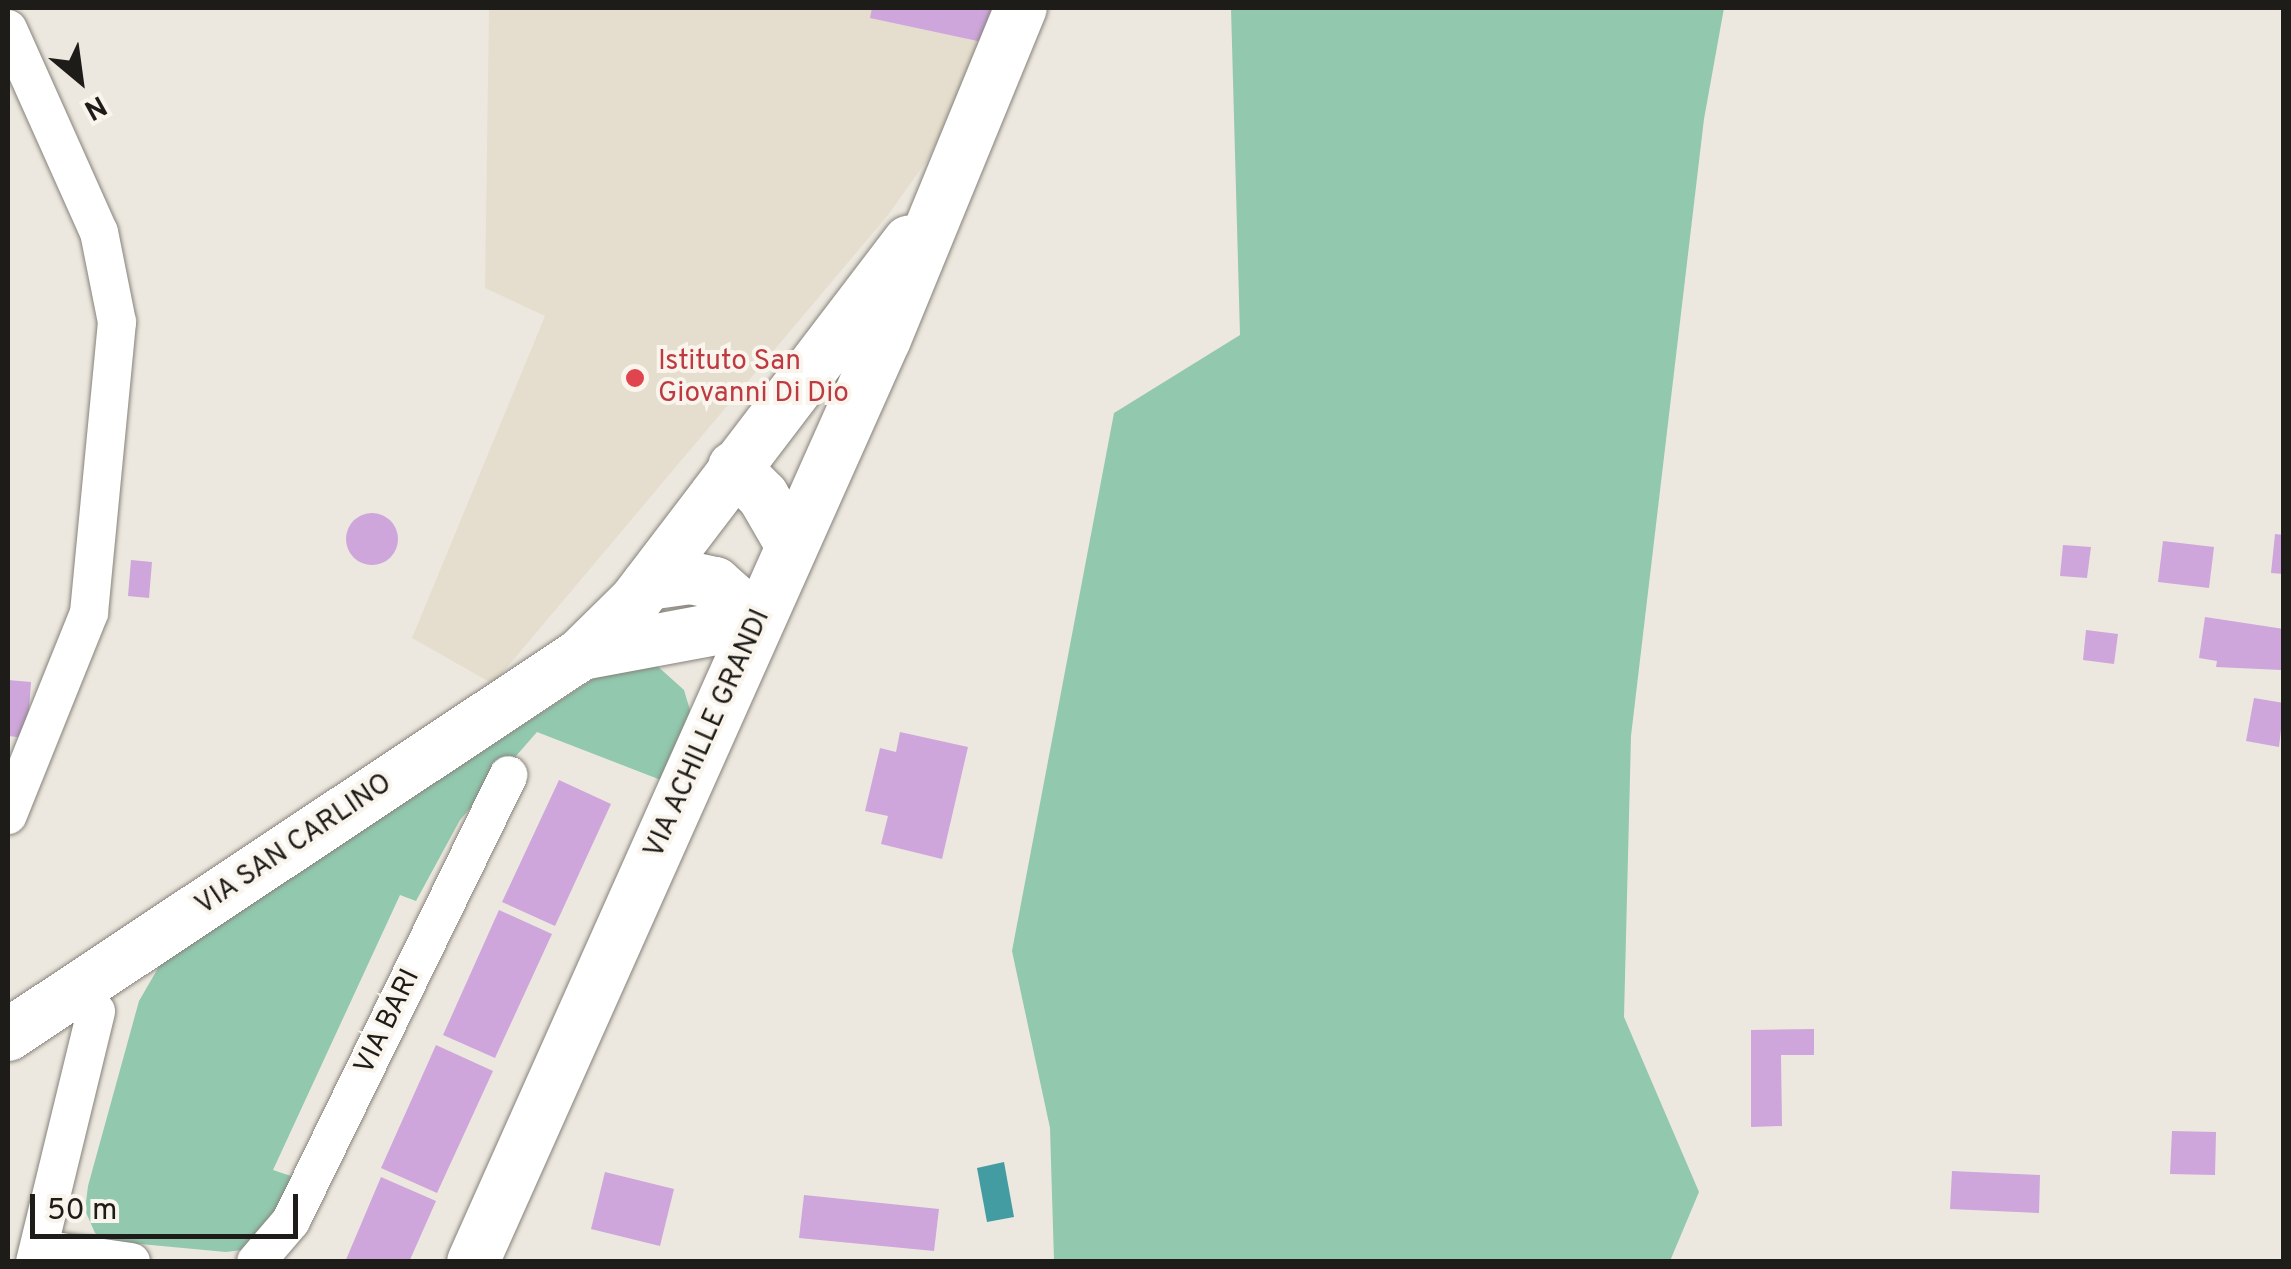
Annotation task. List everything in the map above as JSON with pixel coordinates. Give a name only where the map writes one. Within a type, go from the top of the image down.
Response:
[{"type":"street","points":[[939,205],[1021,8]]},
{"type":"street","points":[[8,29],[98,232],[117,322],[89,613],[8,815]]},
{"type":"street","name":"VIA SAN CARLINO","points":[[8,1035],[580,655],[648,584],[734,467],[939,205]]},
{"type":"street","name":"VIA ACHILLE GRANDI","points":[[473,1262],[792,546],[939,205]]},
{"type":"street","points":[[734,467],[763,496],[792,546]]},
{"type":"street","points":[[648,584],[691,578],[716,583],[758,621]]},
{"type":"street","name":"VIA SAN CARLINO","points":[[580,655],[758,621]]},
{"type":"street","points":[[634,642],[685,663],[714,720]]},
{"type":"street","name":"VIA BARI","points":[[256,1262],[292,1221],[509,775]]},
{"type":"street","points":[[96,1011],[38,1255],[130,1262]]},
{"type":"shaded area","name":"Istituto San Giovanni Di Dio","points":[[489,8],[995,8],[987,43],[928,159],[888,215],[493,684],[412,638],[545,316],[485,288]]},
{"type":"green space","points":[[1231,8],[1724,8],[1704,119],[1631,736],[1624,1017],[1699,1192],[1670,1261],[1054,1261],[1050,1128],[1012,951],[1114,413],[1240,335]]},
{"type":"green space","points":[[654,663],[684,690],[692,717],[666,782],[537,732],[460,820],[416,901],[400,895],[273,1170],[294,1177],[274,1226],[242,1250],[226,1252],[108,1241],[95,1233],[85,1210],[88,1186],[139,1001],[161,963],[608,669]]},
{"type":"water","points":[[1004,1162],[1014,1217],[987,1222],[977,1168]]},
{"type":"building","points":[[872,8],[995,8],[987,43],[870,18]]},
{"type":"building","points":[[372,513],[391,520],[398,539],[391,558],[372,565],[353,558],[346,539],[353,520]]},
{"type":"building","points":[[2275,534],[2284,535],[2284,574],[2271,573]]},
{"type":"building","points":[[2163,541],[2214,547],[2209,588],[2158,582]]},
{"type":"building","points":[[2063,545],[2091,547],[2087,578],[2060,576]]},
{"type":"building","points":[[131,560],[152,562],[149,598],[128,596]]},
{"type":"building","points":[[2205,617],[2284,629],[2281,670],[2216,667],[2217,661],[2199,658]]},
{"type":"building","points":[[2086,630],[2118,634],[2114,664],[2083,660]]},
{"type":"building","points":[[8,680],[31,682],[27,738],[8,736]]},
{"type":"building","points":[[2254,698],[2284,703],[2279,747],[2246,741]]},
{"type":"building","points":[[900,732],[968,747],[942,859],[881,844],[888,816],[865,811],[880,748],[896,752]]},
{"type":"building","points":[[559,780],[611,804],[555,926],[502,902]]},
{"type":"building","points":[[499,910],[552,934],[495,1058],[443,1035]]},
{"type":"building","points":[[1814,1029],[1814,1055],[1781,1055],[1782,1126],[1751,1127],[1751,1030]]},
{"type":"building","points":[[436,1045],[493,1071],[437,1193],[381,1168]]},
{"type":"building","points":[[2172,1131],[2216,1132],[2215,1175],[2170,1174]]},
{"type":"building","points":[[1952,1171],[2040,1175],[2039,1213],[1950,1209]]},
{"type":"building","points":[[605,1172],[674,1189],[660,1246],[591,1229]]},
{"type":"building","points":[[381,1177],[436,1201],[409,1262],[345,1262]]},
{"type":"building","points":[[804,1195],[939,1209],[934,1251],[799,1238]]},
{"type":"place","name":"Istituto San Giovanni Di Dio","points":[[635,378]]}]
